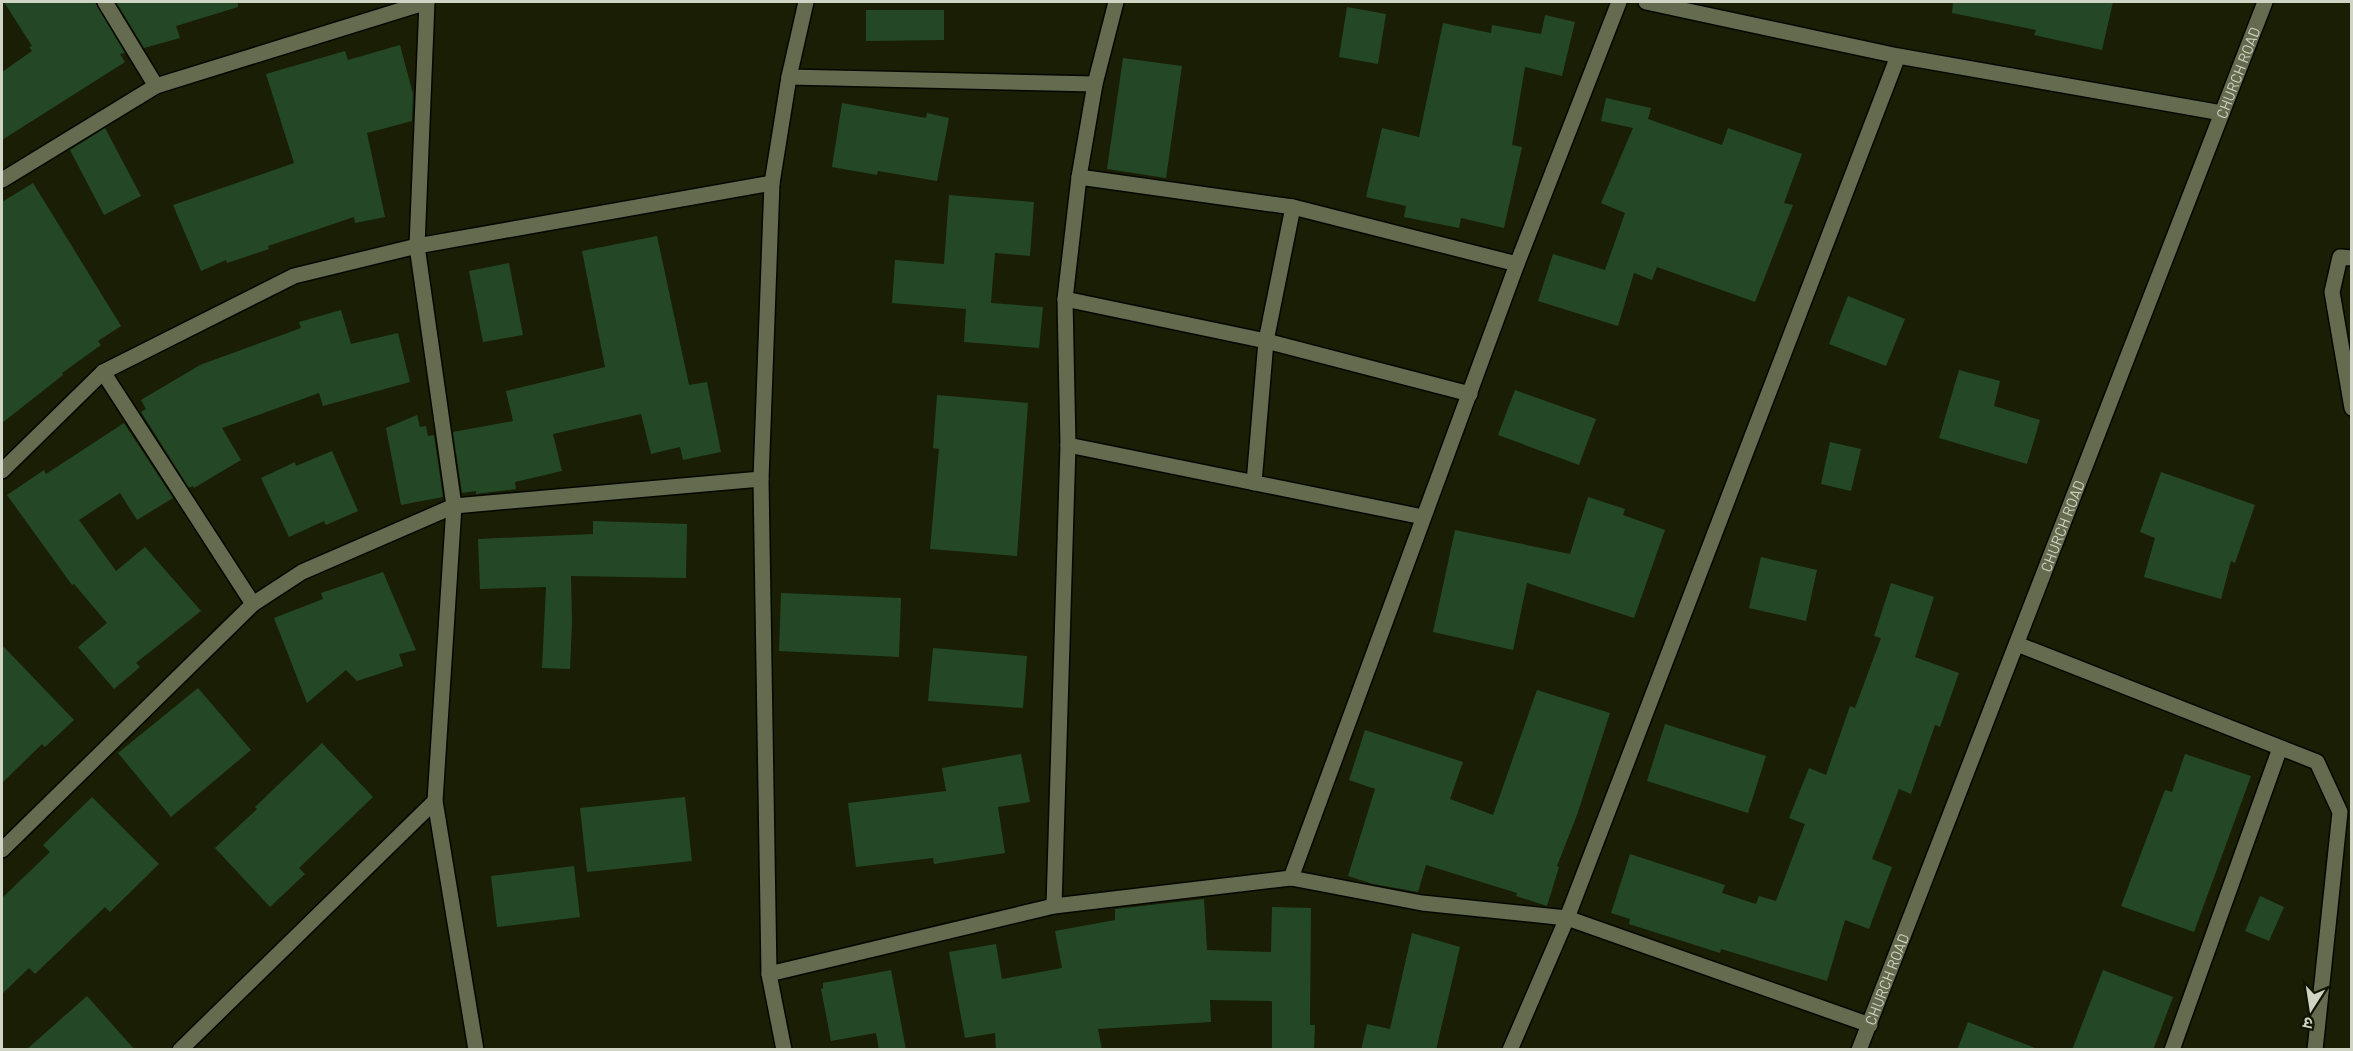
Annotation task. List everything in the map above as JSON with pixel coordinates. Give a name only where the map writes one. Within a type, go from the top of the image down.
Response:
[{"type":"street","points":[[105,2],[156,86]]},
{"type":"street","points":[[2,180],[156,86],[427,2],[417,246],[454,506],[435,801],[476,1050]]},
{"type":"street","points":[[784,1050],[769,974],[761,479],[772,183],[789,77],[806,2]]},
{"type":"street","points":[[1054,906],[1068,445],[1065,299],[1079,177],[1095,84],[1116,2]]},
{"type":"street","points":[[1291,878],[1517,264],[1618,2]]},
{"type":"street","points":[[1646,2],[1898,56],[2222,113]]},
{"type":"street","name":"CHURCH ROAD","points":[[1859,1050],[2265,2]]},
{"type":"street","points":[[1510,1050],[1567,918],[1898,56]]},
{"type":"street","points":[[789,77],[1095,84]]},
{"type":"street","points":[[1079,177],[1293,207],[1517,264]]},
{"type":"street","points":[[2,471],[103,372],[294,276],[417,246],[772,183]]},
{"type":"street","points":[[1254,483],[1266,341],[1293,207]]},
{"type":"street","points":[[2352,258],[2340,257],[2332,292],[2352,408]]},
{"type":"street","points":[[1065,299],[1266,341],[1470,394]]},
{"type":"street","points":[[103,372],[252,604]]},
{"type":"street","points":[[1068,445],[1424,517]]},
{"type":"street","points":[[2,850],[252,604],[302,572],[454,506],[761,479]]},
{"type":"street","points":[[2017,644],[2317,762],[2340,812],[2315,1050]]},
{"type":"street","points":[[2172,1050],[2280,748]]},
{"type":"street","points":[[180,1050],[435,801]]},
{"type":"street","points":[[769,974],[1054,906],[1291,878],[1422,903],[1567,918],[1870,1024]]},
{"type":"building","points":[[4,2],[95,2],[125,53],[120,54],[125,62],[2,140],[2,72],[32,51],[29,47],[32,46]]},
{"type":"building","points":[[116,2],[238,2],[238,7],[176,26],[180,38],[144,48]]},
{"type":"building","points":[[1953,2],[2113,2],[2102,50],[2034,35],[2036,30],[1952,13]]},
{"type":"building","points":[[1347,7],[1386,14],[1378,64],[1339,57]]},
{"type":"building","points":[[866,10],[944,10],[944,40],[866,41]]},
{"type":"building","points":[[1545,15],[1575,22],[1562,76],[1525,67],[1512,145],[1522,147],[1504,228],[1461,218],[1459,228],[1404,217],[1406,206],[1366,197],[1382,128],[1419,137],[1443,23],[1491,33],[1492,25],[1541,34]]},
{"type":"building","points":[[400,45],[413,94],[412,121],[367,133],[385,217],[355,223],[354,217],[268,246],[269,249],[227,263],[226,260],[201,271],[173,205],[294,163],[266,74],[345,51],[348,60]]},
{"type":"building","points":[[1123,58],[1182,66],[1166,178],[1107,169]]},
{"type":"building","points":[[1606,98],[1651,108],[1648,119],[1722,145],[1728,128],[1802,154],[1784,203],[1793,205],[1755,302],[1657,267],[1652,280],[1634,273],[1618,326],[1538,301],[1553,254],[1605,270],[1625,213],[1601,203],[1633,128],[1601,121]]},
{"type":"building","points":[[842,103],[926,118],[927,113],[949,118],[937,181],[878,171],[877,175],[832,167]]},
{"type":"building","points":[[105,128],[141,196],[104,215],[70,150]]},
{"type":"building","points":[[33,183],[121,326],[98,341],[101,345],[62,373],[63,375],[2,423],[2,202]]},
{"type":"building","points":[[949,195],[1034,202],[1030,256],[995,253],[991,303],[1043,307],[1039,348],[964,342],[966,309],[892,303],[895,260],[944,264]]},
{"type":"building","points":[[657,236],[689,385],[707,382],[721,452],[683,460],[680,447],[651,454],[641,414],[553,434],[562,471],[515,482],[516,489],[476,494],[476,491],[462,493],[453,432],[513,421],[506,391],[605,367],[582,251]]},
{"type":"building","points":[[509,263],[523,335],[483,342],[469,271]]},
{"type":"building","points":[[1848,296],[1905,319],[1886,366],[1829,344]]},
{"type":"building","points":[[341,310],[351,344],[398,333],[410,382],[323,406],[319,393],[222,428],[241,460],[194,488],[193,486],[189,488],[141,412],[146,409],[141,400],[200,365],[301,328],[299,322]]},
{"type":"building","points":[[1959,370],[2000,381],[1994,406],[2040,420],[2027,464],[1939,438]]},
{"type":"building","points":[[1515,390],[1596,419],[1579,465],[1498,435]]},
{"type":"building","points":[[937,395],[1028,403],[1017,556],[930,549],[939,449],[933,448]]},
{"type":"building","points":[[417,415],[420,427],[426,426],[428,436],[434,435],[443,497],[401,505],[386,428]]},
{"type":"building","points":[[124,423],[173,498],[137,520],[120,493],[79,520],[116,571],[145,547],[201,611],[136,663],[140,667],[114,689],[78,647],[107,623],[74,584],[72,585],[7,495],[44,470],[46,474]]},
{"type":"building","points":[[1830,442],[1861,449],[1851,491],[1821,484]]},
{"type":"building","points":[[332,451],[358,511],[326,525],[324,521],[289,537],[261,478],[295,462],[296,466]]},
{"type":"building","points":[[2161,472],[2255,505],[2235,563],[2231,561],[2221,599],[2144,577],[2155,538],[2140,532]]},
{"type":"building","points":[[1588,497],[1625,509],[1623,515],[1665,530],[1634,618],[1527,583],[1513,650],[1433,632],[1455,530],[1570,554]]},
{"type":"building","points":[[593,521],[687,524],[686,578],[571,576],[570,669],[542,668],[546,587],[480,589],[478,539],[593,534]]},
{"type":"building","points":[[1761,557],[1817,570],[1806,621],[1749,608]]},
{"type":"building","points":[[383,572],[416,650],[399,654],[403,666],[357,681],[346,670],[307,703],[274,618],[323,599],[321,593]]},
{"type":"building","points":[[1891,583],[1934,597],[1915,657],[1959,673],[1940,727],[1935,725],[1911,794],[1899,789],[1872,859],[1892,867],[1869,929],[1845,920],[1827,981],[1721,949],[1720,953],[1629,924],[1630,919],[1611,913],[1630,854],[1725,885],[1722,893],[1756,904],[1759,896],[1776,901],[1805,824],[1789,818],[1809,768],[1826,775],[1850,706],[1855,708],[1881,638],[1874,636]]},
{"type":"building","points":[[781,593],[901,598],[899,657],[779,651]]},
{"type":"building","points":[[2,645],[74,720],[45,747],[42,744],[2,783]]},
{"type":"building","points":[[933,648],[1027,656],[1023,708],[928,701]]},
{"type":"building","points":[[198,688],[251,750],[171,817],[118,753]]},
{"type":"building","points":[[1537,690],[1610,713],[1577,815],[1557,866],[1559,867],[1547,906],[1516,896],[1517,893],[1426,865],[1418,892],[1373,884],[1348,876],[1375,789],[1349,780],[1365,730],[1463,762],[1450,799],[1493,815]]},
{"type":"building","points":[[1665,724],[1766,756],[1748,813],[1647,781]]},
{"type":"building","points":[[322,743],[373,797],[299,868],[305,874],[270,907],[215,848]]},
{"type":"building","points":[[1021,754],[1030,802],[998,807],[1005,853],[934,864],[933,858],[856,867],[848,803],[946,791],[942,768]]},
{"type":"building","points":[[2185,754],[2251,776],[2194,932],[2121,906],[2165,790],[2172,792]]},
{"type":"building","points":[[92,797],[159,864],[110,912],[105,907],[35,974],[29,968],[2,994],[2,898],[50,852],[43,845]]},
{"type":"building","points":[[685,797],[692,861],[587,872],[580,808]]},
{"type":"building","points":[[574,866],[580,917],[497,927],[491,876]]},
{"type":"building","points":[[2260,896],[2284,907],[2269,941],[2245,931]]},
{"type":"building","points":[[1204,899],[1207,950],[1271,952],[1272,907],[1311,908],[1310,1025],[1315,1025],[1314,1050],[1272,1048],[1271,1001],[1210,1000],[1211,1022],[1098,1029],[1102,1050],[996,1050],[995,1033],[965,1038],[949,952],[996,944],[1002,979],[1062,968],[1055,931],[1115,920],[1115,909]]},
{"type":"building","points":[[1412,933],[1460,947],[1436,1050],[1361,1050],[1367,1024],[1390,1029]]},
{"type":"building","points":[[891,970],[906,1050],[879,1050],[876,1033],[831,1041],[821,989],[823,983]]},
{"type":"building","points":[[2103,970],[2173,997],[2153,1050],[2072,1050]]},
{"type":"building","points":[[87,996],[135,1050],[26,1050]]},
{"type":"building","points":[[1968,1022],[2035,1048],[2034,1050],[1957,1050]]}]
